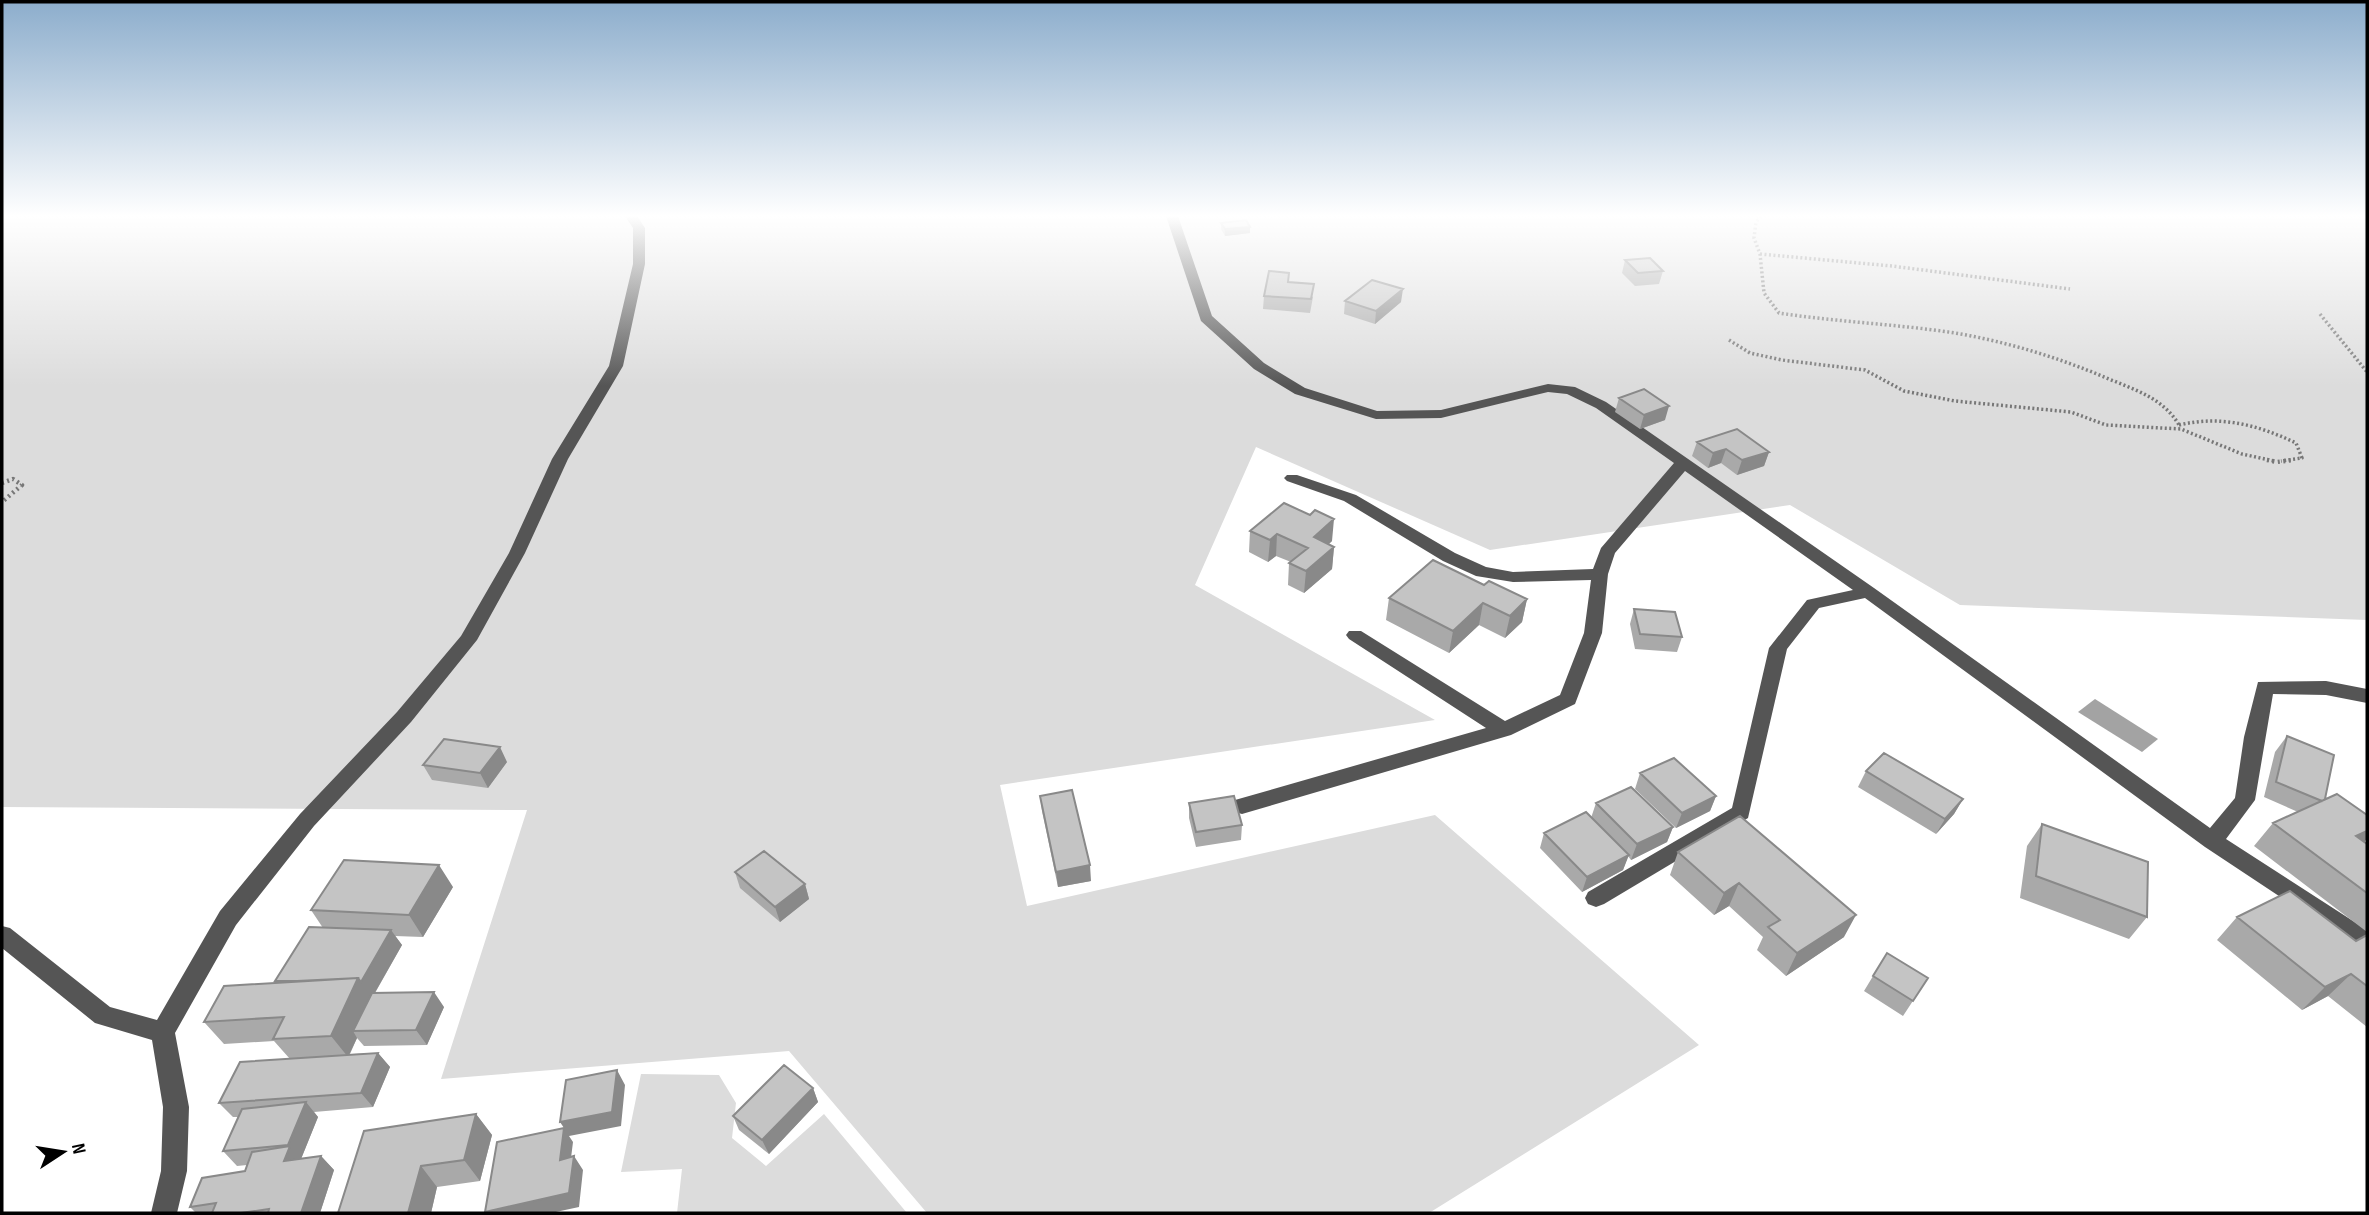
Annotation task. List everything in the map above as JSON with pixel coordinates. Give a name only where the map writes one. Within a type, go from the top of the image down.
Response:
[{"type":"street","points":[[164,1213],[174,1171],[176,1107],[163,1032],[228,918],[307,820],[404,717],[468,640],[517,553],[560,459],[616,366],[637,273]]},
{"type":"street","points":[[1191,273],[1206,318],[1259,366],[1300,391],[1376,415],[1441,414],[1548,388],[1570,390],[1601,405],[1868,592],[2212,841],[2367,943]]},
{"type":"street","points":[[1242,806],[1504,730],[1568,699],[1593,633],[1600,574],[1607,552],[1682,463]]},
{"type":"street","points":[[1292,478],[1350,498],[1449,557],[1482,572],[1513,577],[1600,574]]},
{"type":"street","points":[[1596,898],[1741,812],[1778,648],[1814,604],[1868,592]]},
{"type":"street","points":[[1355,635],[1504,730]]},
{"type":"street","points":[[2212,841],[2245,800],[2254,737],[2265,687],[2326,688],[2367,696]]},
{"type":"street","points":[[2,935],[103,1016],[163,1032]]},
{"type":"path","points":[[1762,273],[1764,293],[1779,313],[1934,330],[1988,340],[2092,371],[2126,386],[2173,412],[2180,427]]},
{"type":"path","points":[[1944,273],[2070,289]]},
{"type":"path","points":[[2320,314],[2367,372]]},
{"type":"path","points":[[1729,340],[1750,354],[1866,370],[1904,391],[1955,401],[2071,412],[2106,425],[2180,427],[2242,454],[2277,462],[2301,458],[2296,443],[2266,428],[2202,418],[2180,427]]},
{"type":"path","points":[[2,483],[13,479],[22,485],[2,502]]},
{"type":"shaded area","points":[[2,273],[2367,273],[2367,620],[1960,605],[1790,505],[1490,550],[1256,447],[1195,585],[1435,720],[1000,785],[1027,906],[1435,815],[1699,1045],[1429,1213],[927,1213],[789,1051],[441,1079],[527,810],[2,807]]},
{"type":"shaded area","points":[[2095,699],[2158,739],[2142,752],[2078,712]]},
{"type":"shaded area","points":[[641,1074],[719,1075],[736,1103],[732,1138],[766,1166],[824,1114],[907,1213],[677,1213],[682,1169],[621,1172]]},
{"type":"building","points":[[1269,273],[1289,273],[1288,282],[1314,284],[1311,299],[1264,296]]},
{"type":"building","points":[[1372,280],[1403,289],[1376,311],[1345,301]]},
{"type":"building","points":[[1644,389],[1669,406],[1644,415],[1619,398]]},
{"type":"building","points":[[1737,429],[1769,452],[1742,460],[1726,449],[1713,453],[1697,442]]},
{"type":"building","points":[[1284,503],[1310,515],[1315,510],[1334,519],[1314,537],[1334,547],[1306,571],[1289,563],[1308,548],[1277,534],[1270,540],[1250,531]]},
{"type":"building","points":[[1433,560],[1484,585],[1489,581],[1527,599],[1510,616],[1483,603],[1453,631],[1389,598]]},
{"type":"building","points":[[1634,609],[1675,612],[1682,637],[1640,634]]},
{"type":"building","points":[[2287,736],[2334,755],[2325,799],[2322,801],[2276,782]]},
{"type":"building","points":[[444,739],[500,747],[480,773],[423,765]]},
{"type":"building","points":[[1884,753],[1963,799],[1945,819],[1866,771]]},
{"type":"building","points":[[1674,758],[1716,796],[1682,813],[1640,773]]},
{"type":"building","points":[[1631,787],[1673,827],[1637,844],[1596,803]]},
{"type":"building","points":[[1072,790],[1090,865],[1056,872],[1040,796]]},
{"type":"building","points":[[2337,794],[2367,815],[2367,831],[2356,836],[2367,844],[2367,893],[2273,823]]},
{"type":"building","points":[[1234,796],[1242,825],[1196,832],[1189,803]]},
{"type":"building","points":[[1586,812],[1629,855],[1587,877],[1544,833]]},
{"type":"building","points":[[1740,816],[1856,915],[1797,953],[1768,927],[1780,920],[1739,883],[1724,893],[1678,852]]},
{"type":"building","points":[[2042,824],[2148,862],[2147,917],[2036,876]]},
{"type":"building","points":[[764,851],[805,884],[775,907],[735,872]]},
{"type":"building","points":[[344,860],[439,865],[409,915],[311,910]]},
{"type":"building","points":[[2290,891],[2356,941],[2367,935],[2367,986],[2351,974],[2325,987],[2237,917]]},
{"type":"building","points":[[309,927],[391,930],[361,982],[358,978],[275,981]]},
{"type":"building","points":[[1887,953],[1928,978],[1913,1001],[1873,976]]},
{"type":"building","points":[[358,978],[331,1036],[273,1039],[284,1017],[204,1022],[224,986]]},
{"type":"building","points":[[434,992],[416,1030],[353,1031],[372,993]]},
{"type":"building","points":[[378,1053],[361,1093],[219,1103],[240,1062]]},
{"type":"building","points":[[784,1065],[813,1088],[762,1140],[733,1116]]},
{"type":"building","points":[[617,1070],[612,1112],[560,1122],[566,1080]]},
{"type":"building","points":[[306,1102],[288,1145],[223,1151],[242,1109]]},
{"type":"building","points":[[476,1114],[464,1160],[421,1166],[408,1213],[338,1213],[364,1131]]},
{"type":"building","points":[[564,1128],[560,1160],[574,1156],[569,1193],[485,1212],[497,1142]]},
{"type":"building","points":[[290,1146],[284,1161],[321,1156],[301,1213],[268,1213],[269,1209],[212,1213],[216,1203],[190,1207],[202,1178],[245,1171],[252,1152]]}]
